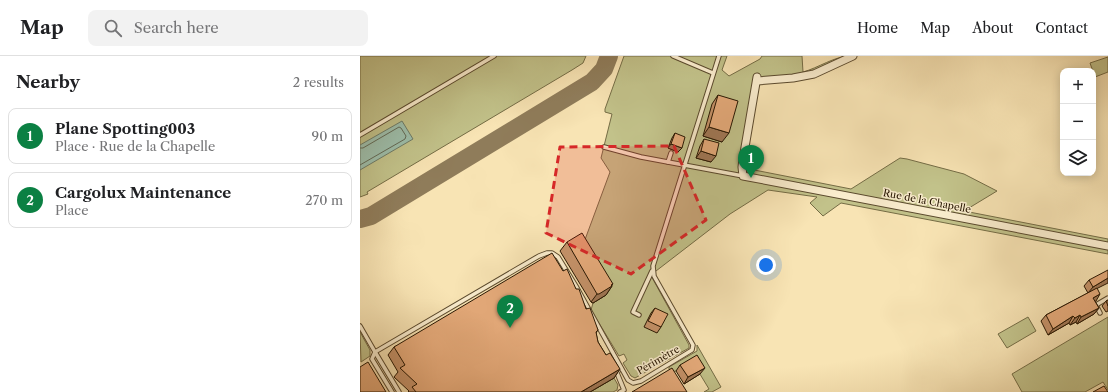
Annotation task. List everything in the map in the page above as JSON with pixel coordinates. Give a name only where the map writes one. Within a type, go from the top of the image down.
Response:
[{"type":"street","points":[[743,176],[743,159],[757,79],[793,78],[814,74],[853,56]]},
{"type":"street","name":"Rue de la Chapelle","points":[[743,176],[1108,246]]},
{"type":"lane","points":[[360,135],[494,56]]},
{"type":"lane","points":[[673,56],[714,72]]},
{"type":"lane","points":[[639,315],[633,312],[652,270],[719,56]]},
{"type":"lane","points":[[604,147],[641,157],[743,176]]},
{"type":"lane","points":[[668,162],[672,153]]},
{"type":"lane","name":"Périmètre","points":[[375,352],[539,256],[552,253],[558,257],[577,288],[628,380],[633,383],[640,381],[692,350],[693,345],[652,270]]},
{"type":"lane","points":[[1100,313],[1096,305],[1108,298]]},
{"type":"lane","points":[[360,326],[399,392]]},
{"type":"lane","points":[[375,352],[372,359],[392,392]]},
{"type":"lane","points":[[620,366],[617,373],[624,390],[620,392]]},
{"type":"highlighted area","points":[[674,146],[706,220],[631,274],[546,233],[560,147]]},
{"type":"green space","points":[[360,56],[586,56],[583,63],[572,70],[367,192],[368,194],[360,197]]},
{"type":"green space","points":[[624,56],[727,56],[722,70],[729,76],[760,59],[762,56],[802,56],[803,72],[832,60],[850,56],[814,72],[757,81],[739,167],[851,189],[900,158],[907,159],[964,174],[997,191],[964,211],[1108,239],[1108,254],[841,203],[823,216],[810,203],[817,197],[768,190],[730,214],[656,271],[649,272],[689,345],[689,348],[635,378],[631,376],[623,363],[627,360],[624,354],[619,356],[591,310],[593,303],[606,295],[583,245],[610,172],[601,158],[612,114],[605,112],[605,109]]},
{"type":"green space","points":[[1108,57],[1108,72],[1096,77],[1096,68],[1092,68],[1090,63]]},
{"type":"green space","points":[[1028,317],[1036,331],[1007,348],[998,334]]},
{"type":"green space","points":[[1108,317],[1108,390],[1103,382],[1085,392],[1022,392],[1012,374]]},
{"type":"green space","points":[[360,332],[370,350],[370,356],[361,362]]},
{"type":"green space","points":[[697,345],[721,387],[712,392],[704,392],[709,389],[692,361],[676,371],[671,372],[669,369],[669,367],[697,351]]},
{"type":"green space","points":[[614,378],[618,385],[617,390],[613,392],[590,392]]},
{"type":"water","points":[[402,121],[413,139],[360,170],[360,145]]},
{"type":"building","points":[[718,95],[738,101],[729,133],[709,127]]},
{"type":"building","points":[[675,133],[685,137],[682,148],[671,144]]},
{"type":"building","points":[[704,139],[719,143],[716,156],[701,151]]},
{"type":"building","points":[[582,233],[613,284],[599,294],[597,294],[567,242]]},
{"type":"building","points":[[552,253],[563,271],[567,269],[576,289],[579,289],[586,309],[590,308],[598,330],[596,332],[598,342],[606,355],[610,353],[620,369],[581,392],[416,392],[412,387],[417,384],[400,368],[405,365],[394,347]]},
{"type":"building","points":[[1108,270],[1108,278],[1093,287],[1089,280]]},
{"type":"building","points":[[1097,288],[1100,294],[1093,298],[1099,308],[1081,317],[1080,315],[1075,318],[1073,316],[1053,329],[1046,315]]},
{"type":"building","points":[[655,308],[668,314],[661,327],[648,321]]},
{"type":"building","points":[[697,355],[705,368],[688,377],[680,365]]},
{"type":"building","points":[[368,362],[386,392],[360,392],[360,367]]},
{"type":"building","points":[[672,368],[687,392],[632,392]]},
{"type":"building","points":[[1104,386],[1108,392],[1093,392]]},
{"type":"taxiway","points":[[360,219],[371,216],[592,82],[604,69],[609,56]]},
{"type":"place","name":"Plane Spotting003","points":[[751,178]]},
{"type":"place","name":"Cargolux Maintenance","points":[[510,328]]}]
